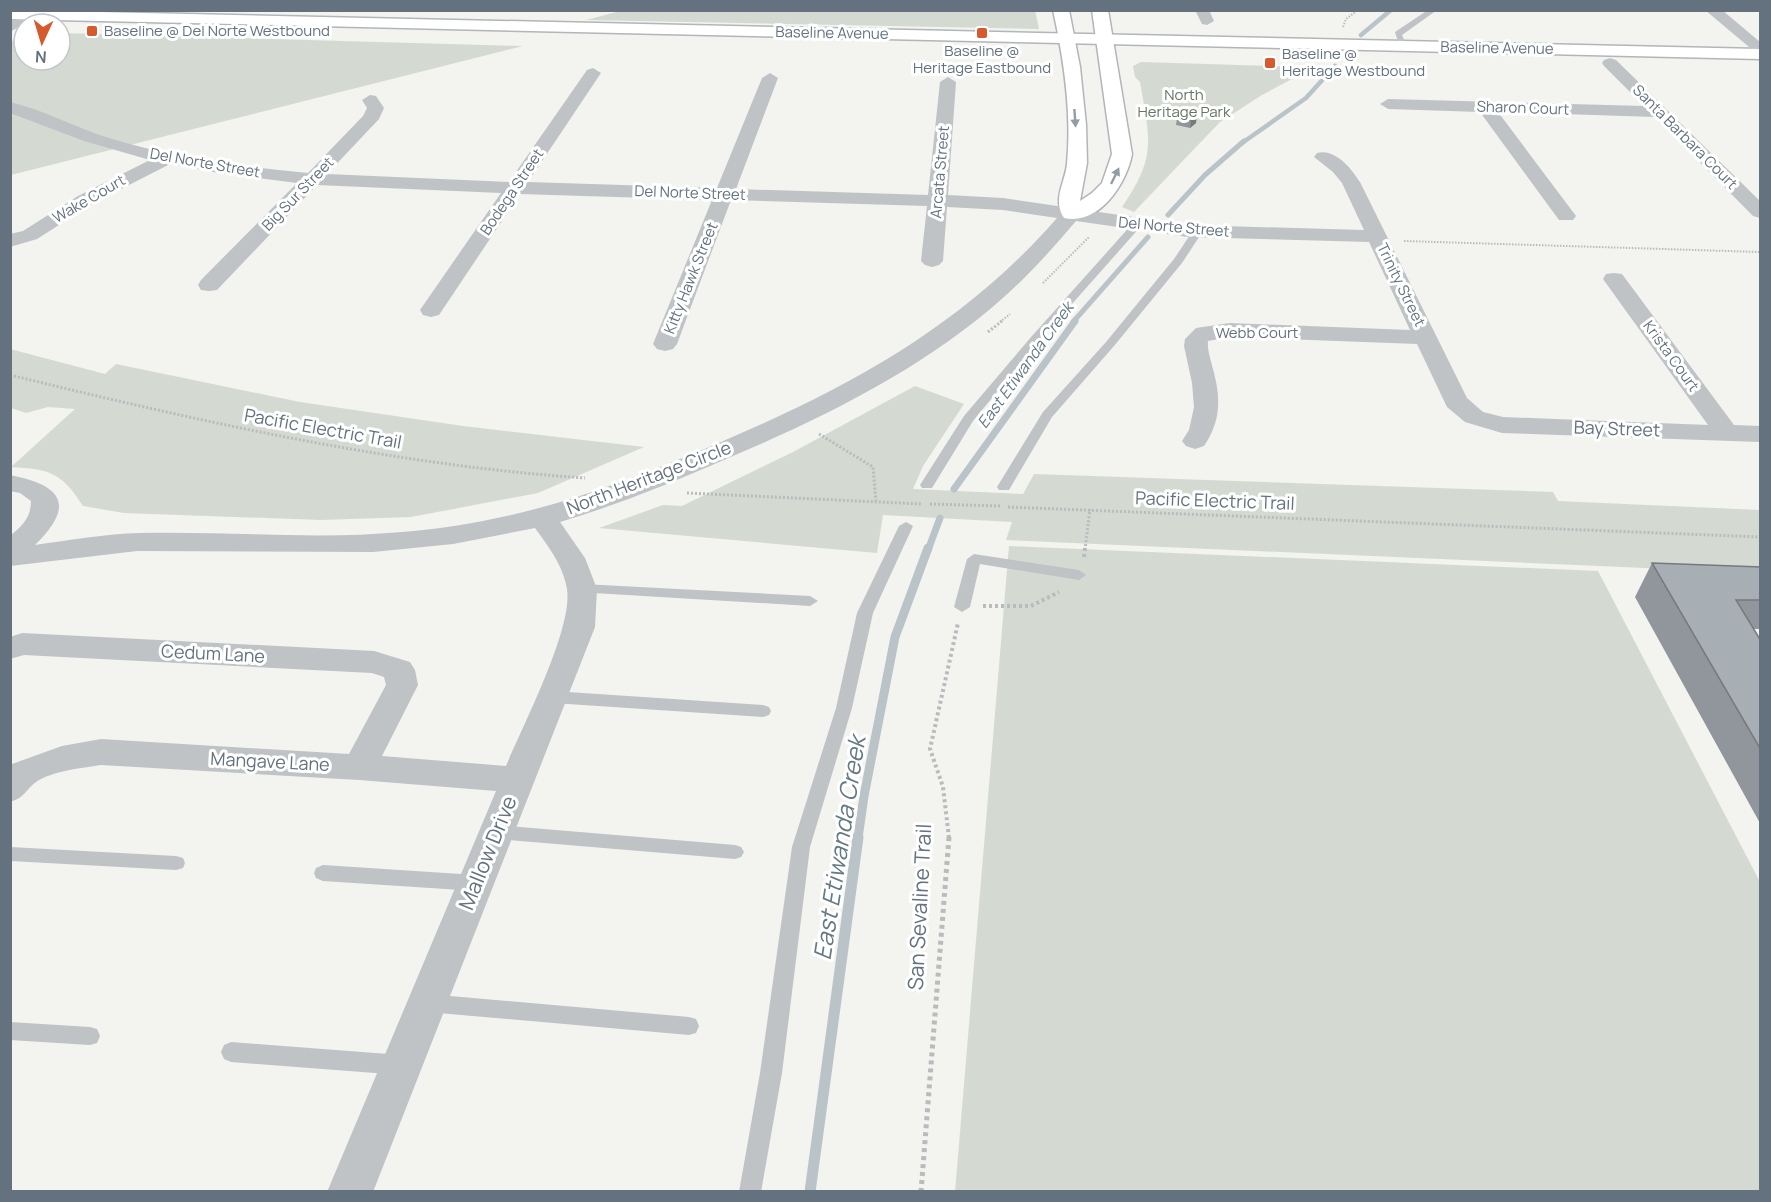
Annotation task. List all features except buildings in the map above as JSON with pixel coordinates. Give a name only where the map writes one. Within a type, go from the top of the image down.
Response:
[{"type":"main road","points":[[1061,10],[1068,44],[1077,165],[1068,202],[1072,213]]},
{"type":"main road","name":"North Heritage Circle","points":[[1072,213],[1103,197],[1121,165],[1122,145],[1100,10]]},
{"type":"main road","name":"Baseline Avenue","points":[[72,23],[1068,44],[1761,66]]},
{"type":"main road","name":"Baseline Avenue","points":[[72,26],[1068,44]]},
{"type":"main road","name":"Baseline Avenue","points":[[1105,45],[1403,46],[1761,54]]},
{"type":"street","points":[[1712,10],[1761,50]]},
{"type":"street","name":"Santa Barbara Court","points":[[1610,63],[1761,212]]},
{"type":"street","name":"Bodega Street","points":[[431,310],[593,73]]},
{"type":"street","name":"Kitty Hawk Street","points":[[665,344],[770,78]]},
{"type":"street","name":"Arcata Street","points":[[932,261],[948,82]]},
{"type":"street","name":"Big Sur Street","points":[[209,285],[375,114],[376,108],[370,100]]},
{"type":"street","name":"Sharon Court","points":[[1388,104],[1659,112]]},
{"type":"street","name":"Del Norte Street","points":[[10,107],[92,138],[168,158],[239,171],[312,179],[515,188],[938,200],[1001,204],[1140,225],[1190,230],[1388,239]]},
{"type":"street","points":[[1485,107],[1566,216]]},
{"type":"street","name":"Trinity Street","points":[[1323,157],[1340,168],[1388,239],[1426,337],[1456,402],[1474,417]]},
{"type":"street","name":"Wake Court","points":[[10,241],[30,235],[92,196],[168,158]]},
{"type":"street","name":"North Heritage Circle","points":[[115,543],[345,545],[404,541],[464,533],[542,517],[596,502],[719,453],[815,410],[922,349],[981,307],[1026,267],[1072,213]]},
{"type":"street","name":"Krista Court","points":[[1614,279],[1727,433]]},
{"type":"street","name":"Webb Court","points":[[1195,441],[1203,430],[1208,415],[1208,401],[1196,346],[1197,339],[1204,333],[1230,330],[1426,337]]},
{"type":"street","name":"Bay Street","points":[[1474,417],[1502,425],[1761,434]]},
{"type":"street","points":[[10,483],[36,489],[45,498],[47,509],[42,522],[24,542],[10,550]]},
{"type":"street","name":"Mallow Drive","points":[[350,1191],[580,627],[582,589],[571,558],[542,517]]},
{"type":"street","points":[[42,522],[115,543]]},
{"type":"street","points":[[10,557],[115,543]]},
{"type":"street","name":"Cedum Lane","points":[[10,648],[22,644],[374,662],[399,670],[402,685],[359,767]]},
{"type":"street","name":"Mangave Lane","points":[[17,781],[62,759],[101,752],[359,767],[518,780]]},
{"type":"lane","points":[[1403,46],[1398,34],[1434,10]]},
{"type":"lane","points":[[927,485],[968,418],[1036,338],[1140,225]]},
{"type":"lane","points":[[1004,487],[1047,415],[1110,344],[1178,261],[1190,230]]},
{"type":"lane","points":[[750,1191],[771,1073],[801,847],[844,708],[865,613],[906,526]]},
{"type":"lane","points":[[962,607],[974,559],[1079,575]]},
{"type":"lane","points":[[582,589],[810,602]]},
{"type":"lane","points":[[553,697],[763,711]]},
{"type":"lane","points":[[496,832],[735,852]]},
{"type":"lane","points":[[10,854],[176,863]]},
{"type":"lane","points":[[323,873],[476,883]]},
{"type":"lane","points":[[427,1003],[689,1026]]},
{"type":"lane","points":[[10,1031],[90,1036]]},
{"type":"lane","points":[[231,1052],[401,1065]]},
{"type":"path","points":[[1341,34],[1346,19],[1358,10]]},
{"type":"path","points":[[1388,239],[1761,252]]},
{"type":"path","name":"Pacific Electric Trail","points":[[10,375],[218,424],[359,450],[542,475],[588,478]]},
{"type":"path","points":[[819,434],[873,467],[876,502]]},
{"type":"path","name":"Pacific Electric Trail","points":[[677,493],[1761,537]]},
{"type":"path","name":"San Sevaline Trail","points":[[921,1191],[949,832],[943,788],[930,749],[962,607]]},
{"type":"green space","points":[[624,10],[1035,10],[1039,29],[586,20]]},
{"type":"green space","points":[[72,33],[523,46],[11,175],[11,42],[12,72],[72,72]]},
{"type":"green space","name":"North Heritage Park","points":[[1141,62],[1300,67],[1292,79],[1220,122],[1134,212],[1122,207],[1141,174],[1148,147],[1140,82],[1135,77],[1133,66]]},
{"type":"green space","points":[[10,349],[105,374],[116,364],[300,402],[463,426],[644,447],[538,493],[411,517],[321,520],[124,513],[83,506],[68,486],[54,475],[36,469],[11,467],[75,409],[48,407],[26,413],[11,408]]},
{"type":"green space","points":[[915,386],[964,404],[923,466],[913,489],[1023,494],[1034,474],[1553,492],[1558,501],[1760,510],[1760,573],[1006,540],[1012,522],[883,515],[877,553],[599,528],[663,505],[682,506],[793,452]]},
{"type":"green space","points":[[1009,546],[1598,571],[1760,882],[1760,1191],[955,1192]]},
{"type":"waterway","name":"East Etiwanda Creek","points":[[1361,35],[1391,10]]},
{"type":"waterway","name":"East Etiwanda Creek","points":[[1242,143],[1306,98],[1335,66]]},
{"type":"waterway","name":"East Etiwanda Creek","points":[[1168,215],[1205,175],[1244,141]]},
{"type":"waterway","name":"East Etiwanda Creek","points":[[1073,322],[1148,237]]},
{"type":"waterway","name":"East Etiwanda Creek","points":[[954,489],[1075,321]]},
{"type":"waterway","name":"East Etiwanda Creek","points":[[928,550],[940,518]]},
{"type":"waterway","name":"East Etiwanda Creek","points":[[858,838],[895,637],[928,548]]},
{"type":"waterway","name":"East Etiwanda Creek","points":[[810,1192],[858,837]]},
{"type":"place","name":"Baseline @ Del Norte Westbound","points":[[92,31]]},
{"type":"place","name":"Baseline @ Heritage Eastbound","points":[[982,33]]},
{"type":"place","name":"Baseline @ Heritage Westbound","points":[[1270,63]]}]
